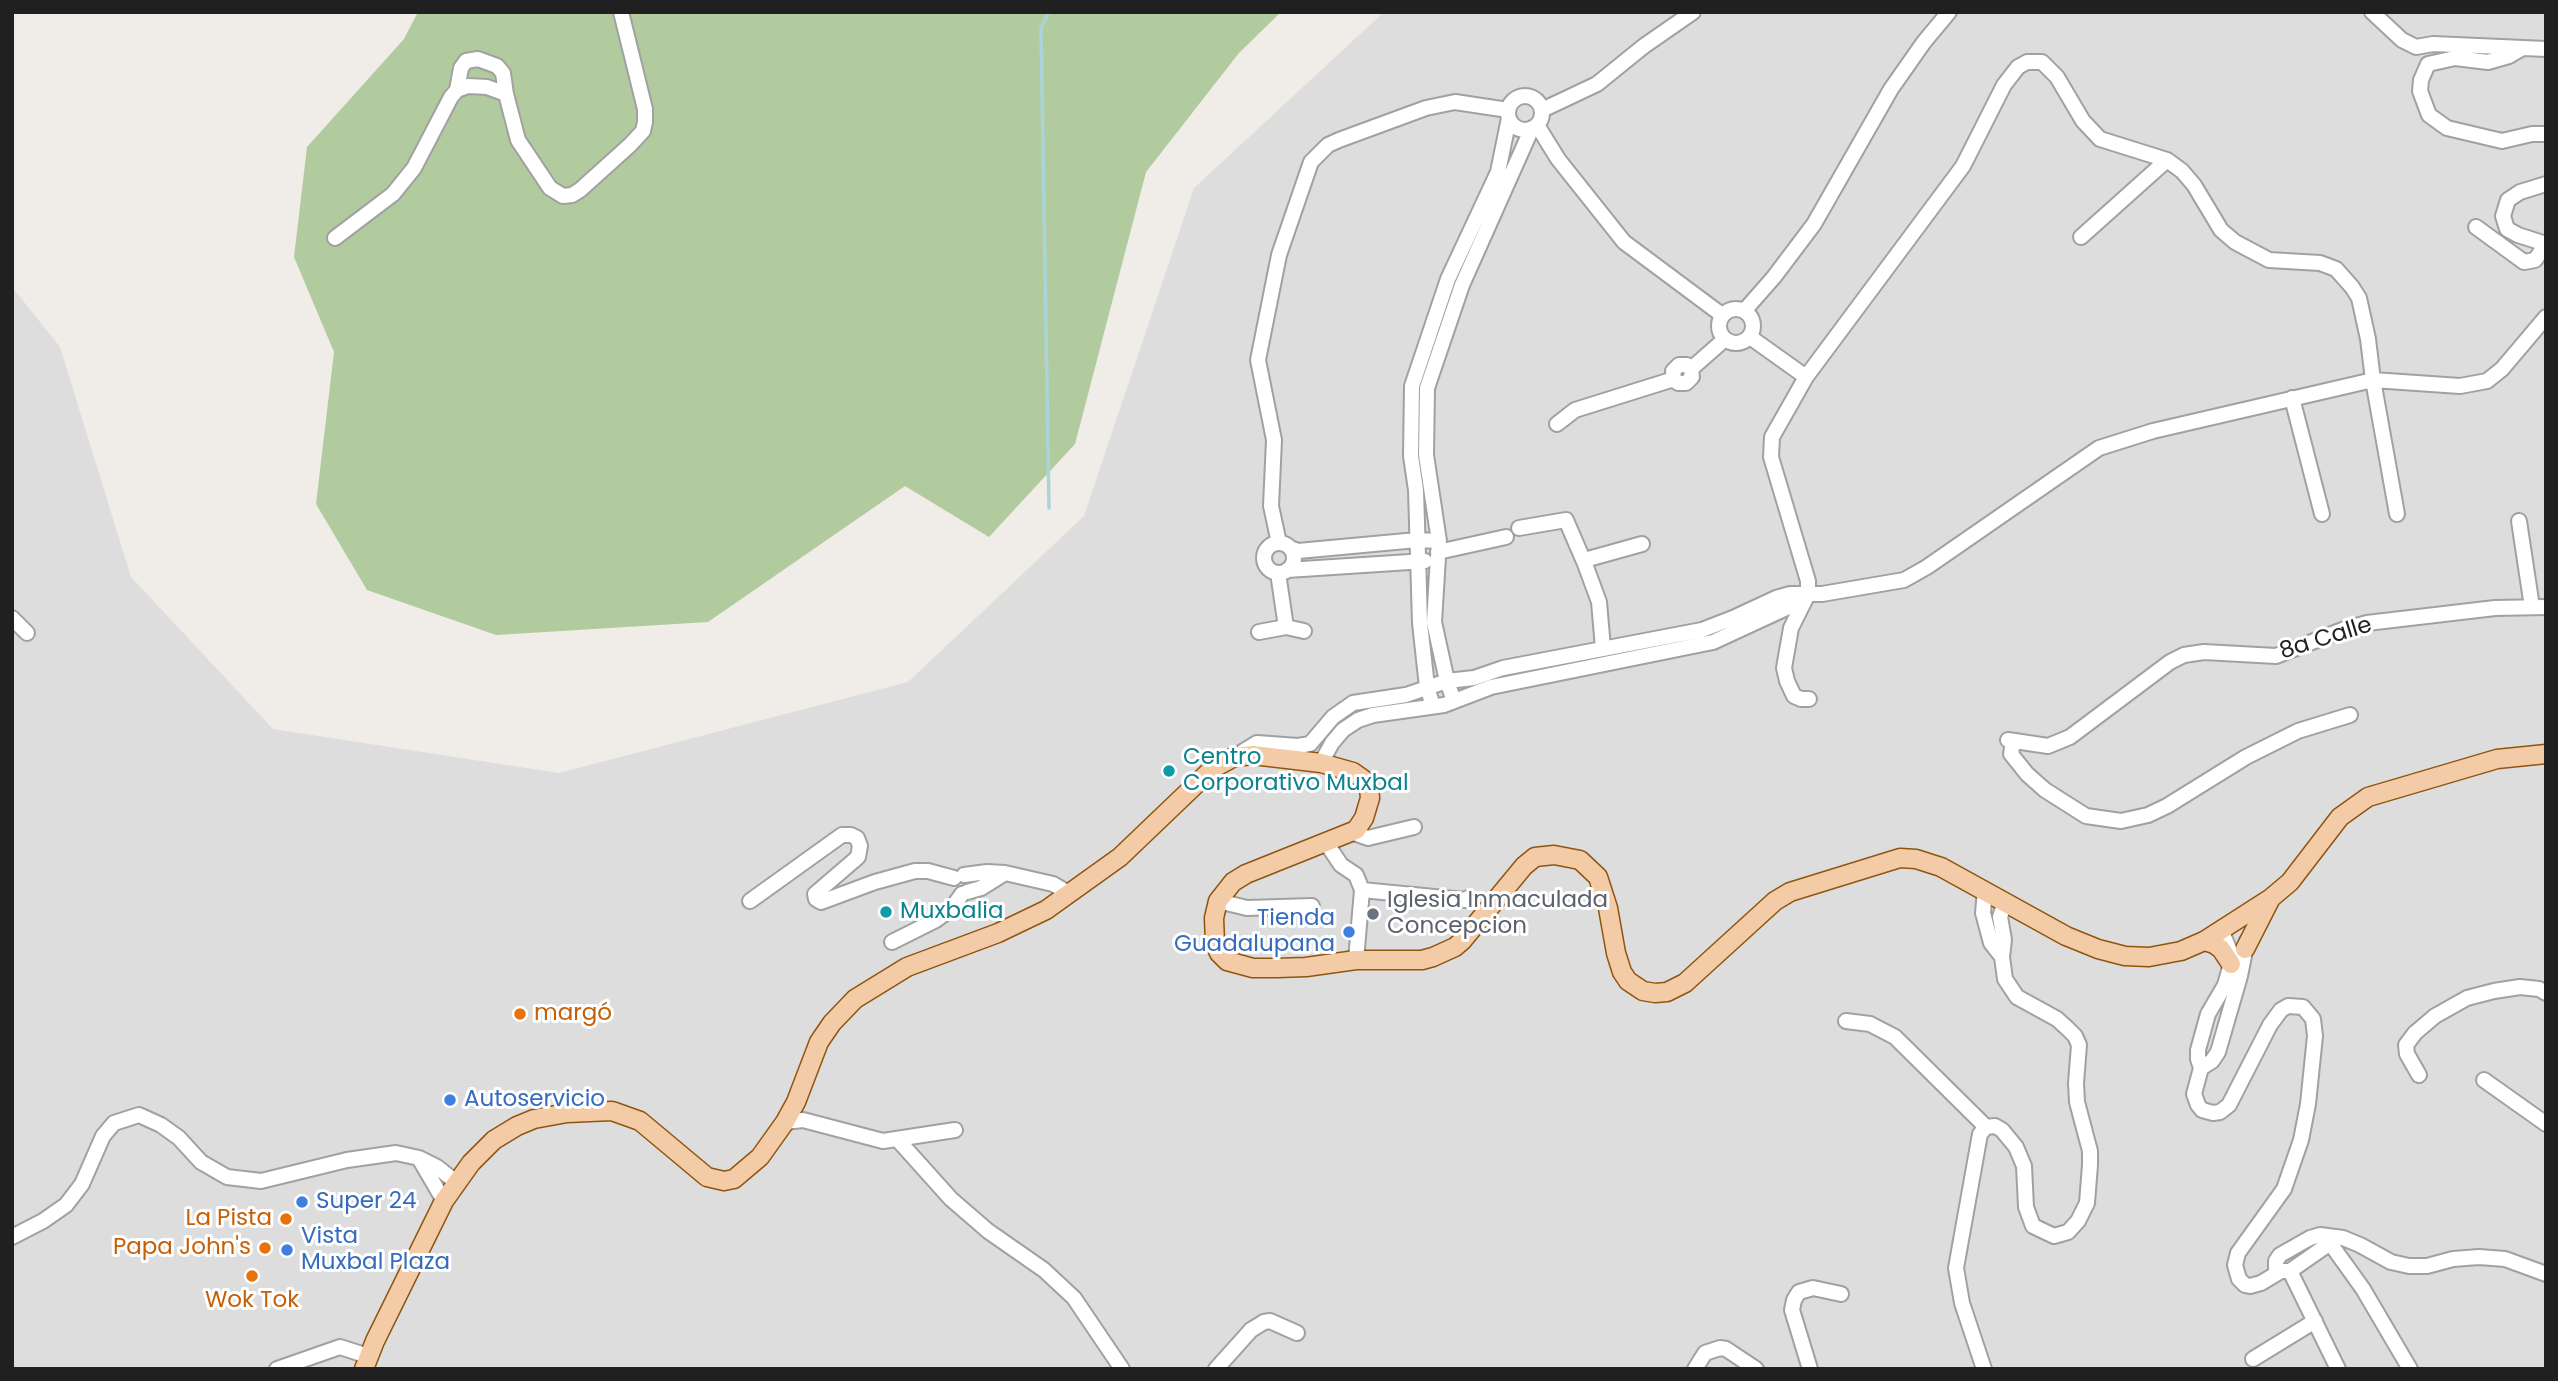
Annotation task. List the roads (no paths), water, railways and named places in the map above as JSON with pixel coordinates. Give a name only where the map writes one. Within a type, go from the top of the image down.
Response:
[{"type":"main road","points":[[366,1362],[444,1201],[482,1151],[506,1132],[534,1119],[600,1110],[635,1118],[699,1172],[714,1180],[734,1179],[760,1157],[785,1122],[796,1102],[819,1042],[832,1023],[855,999],[907,967],[998,933],[1046,910],[1120,857],[1212,769],[1234,757],[1253,755],[1321,762],[1353,772],[1363,779],[1369,788],[1370,798],[1356,830],[1246,874],[1233,882],[1218,901],[1214,918],[1215,943],[1219,953],[1227,961],[1253,968],[1277,968],[1356,960],[1422,960],[1455,947],[1524,866],[1535,857],[1554,855],[1580,860],[1598,877],[1608,908],[1622,972],[1628,981],[1643,991],[1655,993],[1667,992],[1685,983],[1775,901],[1790,892],[1883,861],[1900,858],[1933,863],[2066,936],[2098,949],[2125,956],[2149,957],[2181,951],[2204,941],[2271,898],[2290,882],[2340,817],[2368,797],[2497,759],[2546,754]]},
{"type":"main road","points":[[2245,949],[2271,898]]},
{"type":"main road","points":[[2204,941],[2221,949],[2231,964]]},
{"type":"street","points":[[335,238],[394,194],[414,168],[457,90],[461,68],[466,61],[478,59],[497,66],[503,73],[518,140],[550,188],[563,196],[580,190],[643,131],[645,109],[621,12]]},
{"type":"street","points":[[1454,701],[1434,622],[1438,552],[1426,455],[1427,388],[1462,285],[1542,110],[1597,84],[1644,46],[1693,12]]},
{"type":"street","points":[[1745,310],[1814,224],[1891,89],[1924,41],[1949,12]]},
{"type":"street","points":[[2372,12],[2402,40],[2416,47],[2433,44],[2546,49]]},
{"type":"street","points":[[2521,49],[2488,62],[2455,58],[2428,64],[2421,80],[2420,91],[2430,116],[2447,128],[2502,141],[2532,134],[2546,134]]},
{"type":"street","points":[[1810,699],[1794,696],[1784,668],[1791,628],[1808,594],[1808,581],[1773,467],[1770,447],[1775,427],[1806,377],[1963,166],[2004,86],[2022,64],[2042,62],[2057,76],[2082,121],[2099,139],[2167,160],[2188,178],[2221,230],[2235,242],[2269,260],[2320,263],[2336,269],[2352,287],[2359,298],[2363,314],[2398,514]]},
{"type":"street","points":[[457,90],[468,86],[487,87],[506,94]]},
{"type":"street","points":[[1433,706],[1427,687],[1420,623],[1416,490],[1411,456],[1412,386],[1448,279],[1498,172],[1514,99],[1523,96],[1537,100],[1542,110]]},
{"type":"street","points":[[1282,572],[1291,567],[1294,557],[1284,545],[1271,506],[1274,440],[1258,360],[1279,255],[1311,162],[1328,145],[1426,108],[1455,102],[1509,114]]},
{"type":"street","points":[[1509,114],[1512,123],[1521,129],[1534,126]]},
{"type":"street","points":[[1534,126],[1623,242],[1722,315]]},
{"type":"street","points":[[2081,237],[2167,160]]},
{"type":"street","points":[[2476,227],[2524,262],[2535,260],[2546,244],[2507,229],[2502,216],[2508,200],[2521,192],[2546,184]]},
{"type":"street","points":[[1731,309],[1745,310],[1754,323],[1750,337],[1741,343],[1725,340],[1719,331],[1722,315],[1731,309]]},
{"type":"street","points":[[1234,757],[1257,743],[1298,746],[1310,744],[1333,717],[1353,703],[1406,695],[1447,681],[1474,678],[1503,668],[1702,630],[1790,594],[1822,594],[1904,579],[1927,567],[2099,448],[2153,430],[2373,380],[2460,386],[2487,381],[2502,369],[2546,317]]},
{"type":"street","points":[[1750,337],[1806,377]]},
{"type":"street","points":[[1557,424],[1575,410],[1674,379],[1681,384],[1689,382],[1693,374],[1691,369],[1725,340]]},
{"type":"street","points":[[2292,398],[2322,514]]},
{"type":"street","points":[[1519,528],[1566,520],[1569,522],[1600,602],[1603,648]]},
{"type":"street","points":[[2519,521],[2539,607]]},
{"type":"street","points":[[1438,552],[1417,540],[1298,551],[1284,545],[1269,546],[1264,555],[1268,569],[1282,572],[1418,560],[1438,552],[1506,537]]},
{"type":"street","points":[[1585,564],[1588,559],[1642,544]]},
{"type":"street","points":[[1282,572],[1286,627]]},
{"type":"street","points":[[1321,762],[1343,730],[1358,720],[1373,715],[1444,705],[1492,687],[1713,642],[1793,605],[1808,594]]},
{"type":"street","name":"8a Calle","points":[[2350,715],[2298,732],[2246,757],[2148,816],[2121,821],[2086,816],[2045,790],[2027,774],[2011,754],[2011,740],[2048,746],[2070,737],[2170,662],[2184,655],[2204,652],[2276,656],[2367,622],[2494,608],[2539,607]]},
{"type":"street","points":[[12,618],[27,633]]},
{"type":"street","points":[[1259,632],[1286,627],[1304,631]]},
{"type":"street","points":[[1351,832],[1368,838],[1414,827]]},
{"type":"street","points":[[750,901],[842,835],[857,838],[860,846],[859,857],[815,894],[816,899],[821,902],[874,882],[928,871],[959,877],[987,872],[1005,873],[1053,884],[1070,894]]},
{"type":"street","points":[[1325,841],[1341,865],[1356,875],[1362,890],[1356,960]]},
{"type":"street","points":[[892,942],[936,920],[952,908],[964,893],[981,888],[1005,873]]},
{"type":"street","points":[[959,877],[953,888],[964,893]]},
{"type":"street","points":[[1362,890],[1465,900],[1468,898]]},
{"type":"street","points":[[1985,890],[1983,913],[1991,943],[2002,957]]},
{"type":"street","points":[[1218,901],[1247,908],[1312,906]]},
{"type":"street","points":[[1984,1369],[1962,1303],[1956,1268],[1980,1134],[1986,1127],[1995,1126],[2002,1130],[2016,1147],[2024,1166],[2026,1207],[2033,1226],[2054,1236],[2068,1231],[2078,1221],[2087,1203],[2090,1165],[2090,1150],[2077,1102],[2079,1045],[2075,1036],[2057,1019],[2029,1006],[2011,990],[2005,979],[2002,957],[2004,940],[2000,917],[2005,901]]},
{"type":"street","points":[[2252,910],[2240,976],[2216,1057],[2202,1068],[2195,1088],[2195,1100],[2207,1112],[2220,1112],[2229,1105],[2270,1025],[2281,1010],[2288,1006],[2303,1007],[2313,1019],[2315,1036],[2308,1104],[2284,1189],[2238,1254],[2235,1265],[2239,1279],[2245,1285],[2261,1283],[2288,1270],[2329,1238]]},
{"type":"street","points":[[2202,1068],[2197,1056],[2207,1020],[2225,985],[2231,964],[2229,946],[2221,930]]},
{"type":"street","points":[[2419,1075],[2407,1054],[2406,1045],[2415,1033],[2435,1016],[2467,998],[2494,990],[2520,987],[2539,989],[2546,993]]},
{"type":"street","points":[[2207,1020],[2225,1024]]},
{"type":"street","points":[[1846,1021],[1870,1024],[1895,1037],[1986,1127]]},
{"type":"street","points":[[2484,1080],[2546,1124]]},
{"type":"street","points":[[12,1237],[66,1205],[82,1184],[103,1136],[114,1123],[139,1115],[152,1119],[178,1138],[201,1163],[228,1177],[261,1181],[347,1160],[396,1153],[419,1158],[437,1167],[456,1182]]},
{"type":"street","points":[[785,1122],[803,1120],[873,1140],[898,1140],[954,1130]]},
{"type":"street","points":[[898,1140],[951,1199],[988,1231],[1044,1270],[1074,1298],[1122,1369]]},
{"type":"street","points":[[419,1158],[444,1201]]},
{"type":"street","points":[[2338,1369],[2288,1270],[2276,1261],[2285,1252],[2310,1238],[2329,1238],[2360,1245],[2391,1262],[2409,1266],[2427,1266],[2453,1259],[2479,1257],[2505,1259],[2546,1274]]},
{"type":"street","points":[[2329,1238],[2410,1369]]},
{"type":"street","points":[[2285,1252],[2294,1256],[2288,1270]]},
{"type":"street","points":[[1810,1369],[1793,1310],[1794,1300],[1800,1292],[1813,1288],[1841,1294]]},
{"type":"street","points":[[1216,1369],[1251,1330],[1264,1322],[1270,1321],[1297,1332]]},
{"type":"street","points":[[2253,1359],[2315,1321]]},
{"type":"street","points":[[277,1369],[340,1347],[366,1362]]},
{"type":"street","points":[[1695,1369],[1705,1353],[1720,1348],[1726,1349],[1756,1369]]},
{"type":"waterway","points":[[1049,12],[1041,28],[1049,508]]},
{"type":"place","name":"Centro Corporativo Muxbal","points":[[1169,771]]},
{"type":"place","name":"Muxbalia","points":[[886,912]]},
{"type":"place","name":"Iglesia Inmaculada Concepcion","points":[[1373,914]]},
{"type":"place","name":"Tienda Guadalupana","points":[[1349,932]]},
{"type":"place","name":"margó","points":[[520,1014]]},
{"type":"place","name":"Autoservicio","points":[[450,1100]]},
{"type":"place","name":"Super 24","points":[[302,1202]]},
{"type":"place","name":"La Pista","points":[[286,1219]]},
{"type":"place","name":"Papa John's","points":[[265,1248]]},
{"type":"place","name":"Vista Muxbal Plaza","points":[[287,1250]]},
{"type":"place","name":"Wok Tok","points":[[252,1276]]}]
